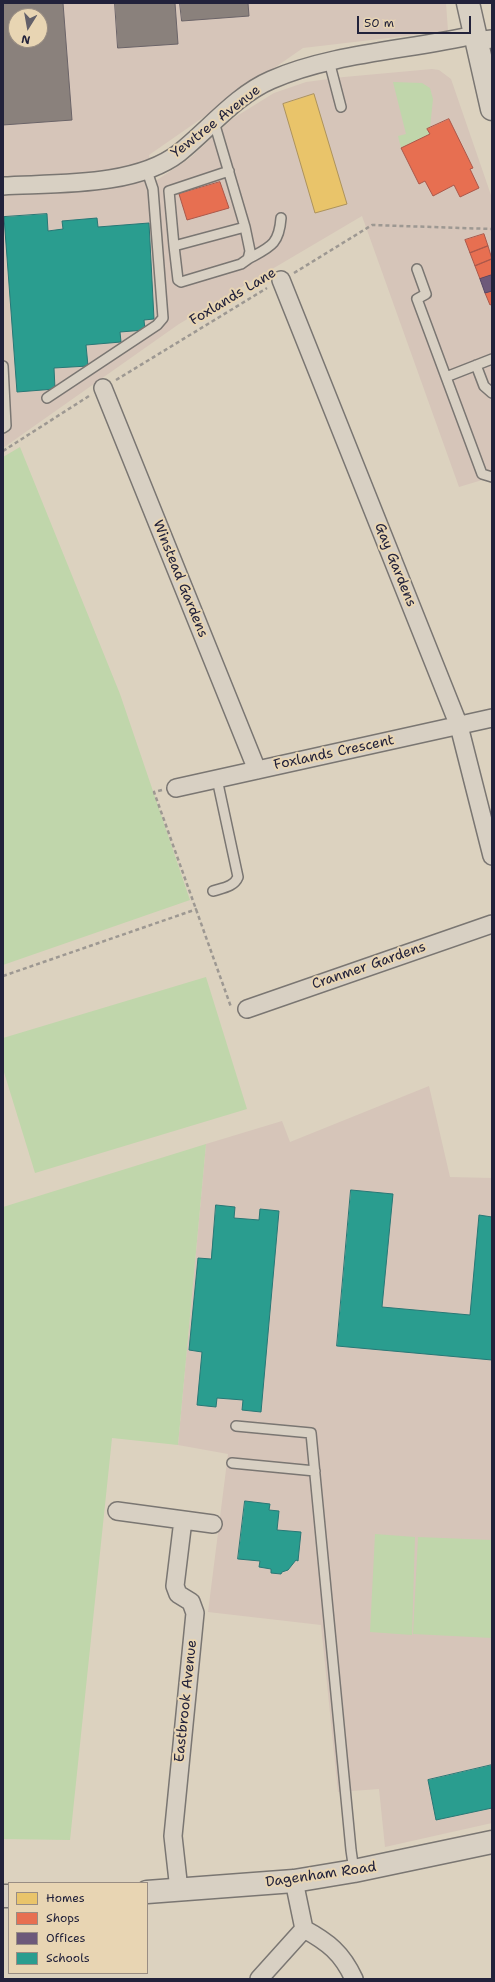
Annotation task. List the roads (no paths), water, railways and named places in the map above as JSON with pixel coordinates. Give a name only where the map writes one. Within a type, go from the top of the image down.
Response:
[{"type":"street","points":[[468,3],[480,38],[492,109]]},
{"type":"street","name":"Yewtree Avenue","points":[[3,186],[111,179],[147,171],[177,154],[238,101],[270,80],[329,61],[443,42],[480,38]]},
{"type":"street","name":"Gay Gardens","points":[[281,280],[459,726],[492,856]]},
{"type":"street","name":"Winstead Gardens","points":[[103,388],[257,770]]},
{"type":"street","name":"Foxlands Crescent","points":[[176,788],[492,718]]},
{"type":"street","name":"Cranmer Gardens","points":[[247,1008],[492,924]]},
{"type":"street","points":[[118,1511],[213,1524]]},
{"type":"street","name":"Eastbrook Avenue","points":[[179,1890],[173,1836],[195,1613],[191,1602],[178,1594],[176,1586],[183,1520]]},
{"type":"street","name":"Dagenham Road","points":[[148,1892],[294,1881],[354,1871],[492,1842]]},
{"type":"street","points":[[294,1881],[304,1929],[327,1942],[347,1963],[354,1979]]},
{"type":"street","points":[[259,1979],[304,1929]]},
{"type":"lane","points":[[329,61],[341,107]]},
{"type":"lane","points":[[214,122],[245,227],[250,251],[248,259]]},
{"type":"lane","points":[[47,398],[157,325],[162,318],[153,189],[147,171]]},
{"type":"lane","points":[[228,171],[168,191],[178,280],[181,282],[241,264],[269,247],[276,239],[280,233],[281,218]]},
{"type":"lane","points":[[174,246],[245,227]]},
{"type":"lane","points":[[417,269],[426,294],[417,299],[482,474],[492,477]]},
{"type":"lane","points":[[446,377],[492,359]]},
{"type":"lane","points":[[476,365],[484,386],[492,393]]},
{"type":"lane","points":[[3,366],[6,426],[3,428]]},
{"type":"lane","points":[[213,891],[230,886],[236,882],[238,877],[217,779]]},
{"type":"lane","points":[[236,1426],[311,1433],[354,1871]]},
{"type":"lane","points":[[232,1464],[315,1471]]}]
